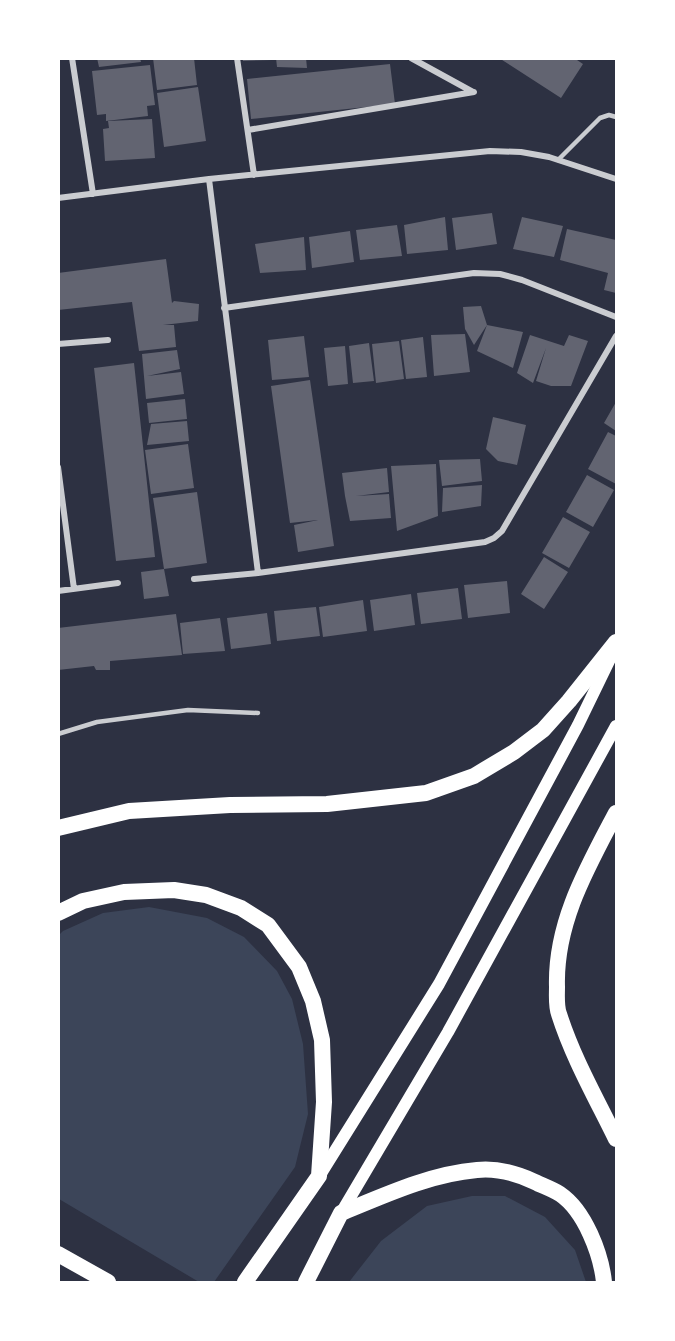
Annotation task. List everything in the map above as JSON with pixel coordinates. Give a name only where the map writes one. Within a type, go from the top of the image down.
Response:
[{"type":"highway","points":[[58,828],[129,811],[230,805],[327,804],[426,793],[474,776],[543,730],[616,644]]},
{"type":"highway","points":[[616,813],[583,874],[568,912],[556,965],[558,1012],[584,1074],[616,1139]]},
{"type":"highway","points":[[58,913],[83,901],[124,892],[174,890],[206,895],[241,908],[268,925],[299,967],[313,1000],[322,1040],[324,1102],[319,1176],[245,1282]]},
{"type":"highway","points":[[306,1282],[341,1213],[437,1177],[479,1170],[518,1174],[561,1195],[583,1219],[595,1244],[604,1282]]},
{"type":"highway","points":[[58,1245],[74,1263]]},
{"type":"highway","points":[[58,1254],[108,1282]]},
{"type":"main road","points":[[319,1176],[439,984],[578,725],[616,644]]},
{"type":"main road","points":[[341,1213],[448,1032],[616,726]]},
{"type":"street","points":[[72,58],[93,194]]},
{"type":"street","points":[[237,58],[254,176]]},
{"type":"street","points":[[248,130],[474,92],[411,58]]},
{"type":"street","points":[[58,198],[209,179],[490,151],[521,152],[558,160],[616,178]]},
{"type":"street","points":[[209,179],[258,573]]},
{"type":"street","points":[[224,308],[474,273],[500,274],[522,280],[616,317]]},
{"type":"street","points":[[194,579],[258,573],[485,542],[494,538],[502,531],[616,336]]},
{"type":"street","points":[[58,344],[108,340]]},
{"type":"street","points":[[58,467],[74,589]]},
{"type":"street","points":[[58,591],[118,584]]},
{"type":"lane","points":[[558,160],[600,118],[609,115],[616,117]]},
{"type":"lane","points":[[58,734],[97,722],[188,710],[258,713]]},
{"type":"shaded area","points":[[149,907],[207,918],[244,937],[277,971],[292,999],[303,1044],[308,1114],[295,1167],[214,1282],[199,1282],[59,1199],[59,935],[103,913]]},
{"type":"shaded area","points":[[472,1196],[505,1196],[545,1217],[575,1250],[586,1282],[349,1282],[381,1241],[427,1206]]},
{"type":"building","points":[[97,58],[140,58],[141,62],[99,67]]},
{"type":"building","points":[[153,58],[194,58],[197,85],[157,90]]},
{"type":"building","points":[[242,58],[272,58],[272,60],[243,61]]},
{"type":"building","points":[[276,58],[306,58],[307,68],[277,67]]},
{"type":"building","points":[[499,58],[574,58],[583,64],[561,98]]},
{"type":"building","points":[[390,64],[395,104],[251,119],[247,79]]},
{"type":"building","points":[[150,65],[155,105],[147,106],[148,116],[106,121],[106,114],[97,115],[92,71]]},
{"type":"building","points":[[198,87],[206,141],[164,147],[157,93]]},
{"type":"building","points":[[152,119],[155,158],[105,161],[103,129],[109,128],[108,121]]},
{"type":"building","points":[[492,213],[497,244],[456,250],[452,218]]},
{"type":"building","points":[[445,217],[448,250],[407,254],[404,225]]},
{"type":"building","points":[[522,217],[563,226],[554,257],[513,249]]},
{"type":"building","points":[[397,225],[402,256],[360,260],[356,230]]},
{"type":"building","points":[[567,229],[616,240],[616,293],[604,290],[608,273],[560,260]]},
{"type":"building","points":[[350,231],[354,262],[312,268],[309,237]]},
{"type":"building","points":[[304,237],[306,270],[260,273],[255,244]]},
{"type":"building","points":[[166,259],[172,303],[174,301],[199,304],[198,321],[163,325],[174,325],[176,347],[139,351],[132,302],[58,310],[58,273]]},
{"type":"building","points":[[481,306],[487,325],[474,345],[465,329],[463,307]]},
{"type":"building","points":[[487,325],[523,332],[513,368],[477,351]]},
{"type":"building","points":[[465,334],[470,372],[434,376],[431,335]]},
{"type":"building","points":[[530,335],[564,346],[569,335],[588,341],[571,386],[551,386],[536,381],[546,348],[533,383],[517,373]]},
{"type":"building","points":[[304,336],[309,377],[272,380],[268,340]]},
{"type":"building","points":[[423,337],[427,377],[406,379],[401,340]]},
{"type":"building","points":[[399,341],[404,379],[376,383],[372,344]]},
{"type":"building","points":[[369,343],[374,381],[353,383],[349,346]]},
{"type":"building","points":[[345,346],[348,384],[328,386],[324,348]]},
{"type":"building","points":[[177,350],[180,369],[147,376],[181,372],[184,394],[146,399],[142,354]]},
{"type":"building","points":[[134,363],[155,557],[116,561],[94,368]]},
{"type":"building","points":[[310,380],[334,546],[298,552],[294,525],[318,520],[290,523],[271,386]]},
{"type":"building","points":[[185,399],[187,419],[149,423],[147,403]]},
{"type":"building","points":[[616,402],[616,431],[604,423]]},
{"type":"building","points":[[493,417],[526,425],[517,465],[498,461],[486,449]]},
{"type":"building","points":[[187,421],[189,441],[147,445],[151,424]]},
{"type":"building","points":[[608,432],[616,436],[616,484],[588,469]]},
{"type":"building","points":[[188,444],[194,488],[151,494],[145,450]]},
{"type":"building","points":[[480,459],[482,481],[442,486],[439,460]]},
{"type":"building","points":[[436,464],[438,516],[397,531],[391,466]]},
{"type":"building","points":[[387,468],[389,492],[356,496],[389,494],[391,518],[350,521],[342,473]]},
{"type":"building","points":[[587,475],[614,490],[593,527],[566,512]]},
{"type":"building","points":[[482,485],[481,506],[442,512],[443,488]]},
{"type":"building","points":[[197,492],[207,563],[164,569],[153,498]]},
{"type":"building","points":[[563,517],[590,532],[569,568],[542,553]]},
{"type":"building","points":[[544,557],[568,572],[544,609],[521,594]]},
{"type":"building","points":[[164,569],[169,596],[144,599],[141,572]]},
{"type":"building","points":[[507,581],[510,613],[468,618],[464,585]]},
{"type":"building","points":[[458,588],[462,619],[421,624],[417,593]]},
{"type":"building","points":[[411,594],[415,625],[374,631],[370,600]]},
{"type":"building","points":[[363,600],[367,631],[323,637],[319,607]]},
{"type":"building","points":[[316,607],[320,636],[277,641],[274,611]]},
{"type":"building","points":[[267,613],[271,644],[231,649],[227,618]]},
{"type":"building","points":[[176,614],[182,655],[110,661],[110,670],[96,670],[94,666],[58,670],[58,628]]},
{"type":"building","points":[[220,618],[225,651],[183,654],[180,623]]}]
